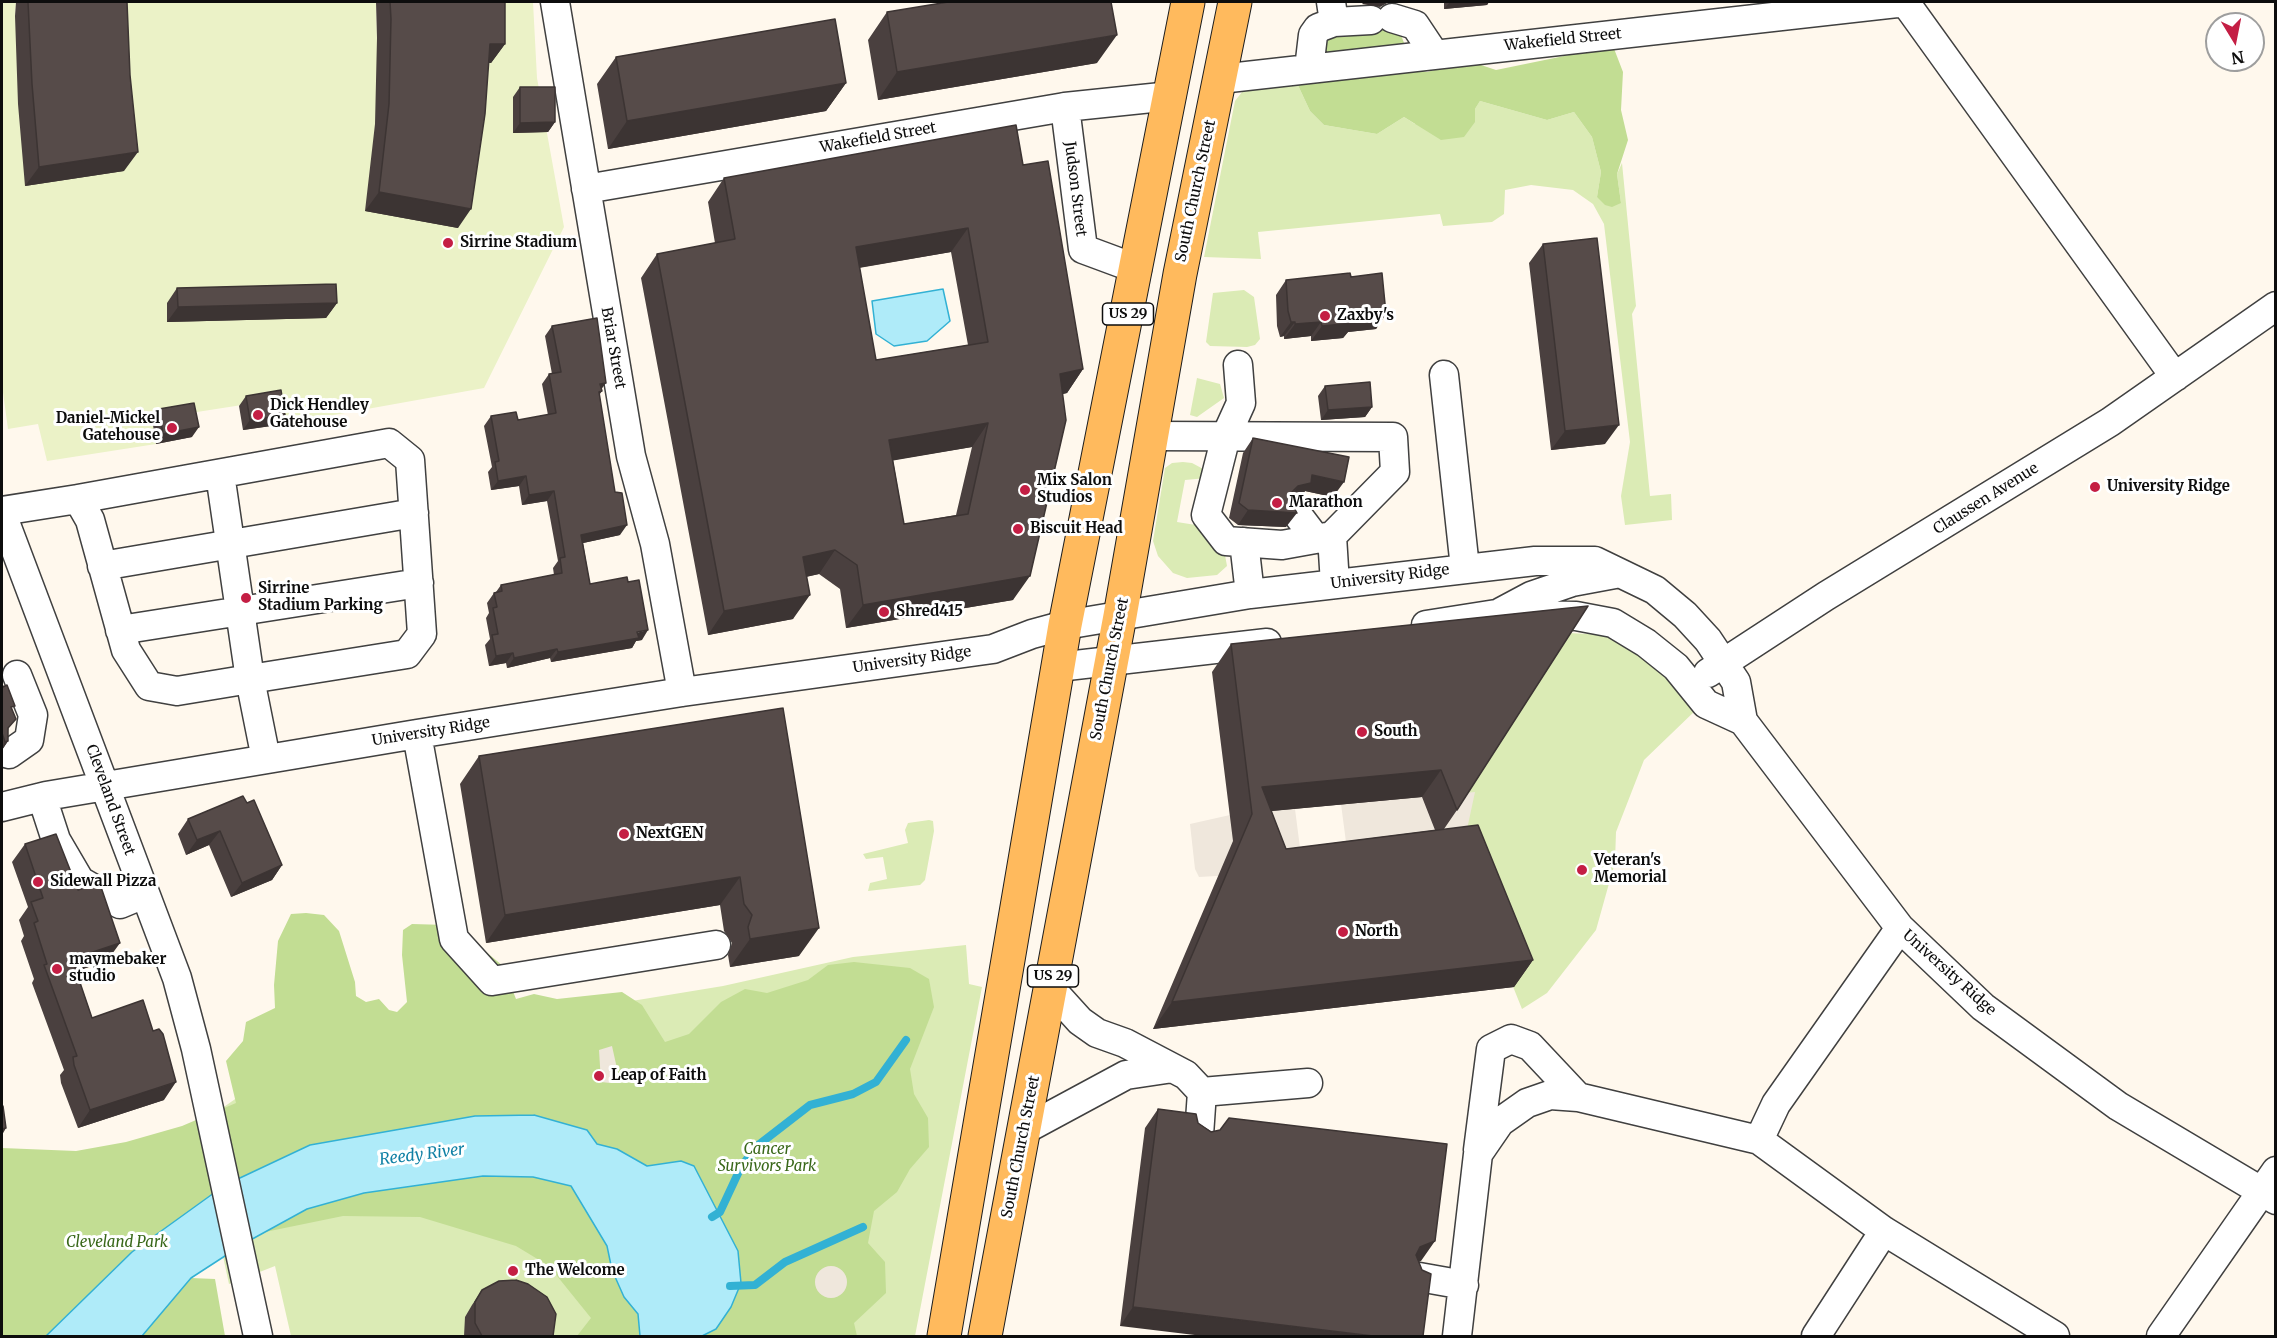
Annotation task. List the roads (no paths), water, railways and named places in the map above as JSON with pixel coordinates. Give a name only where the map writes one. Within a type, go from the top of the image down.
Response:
[{"type":"main road","name":"US 29","points":[[944,1336],[1065,625],[1188,2]]},
{"type":"main road","name":"South Church Street","points":[[985,1336],[1120,616],[1180,274],[1235,2]]},
{"type":"street","name":"Briar Street","points":[[555,2],[632,456],[654,544],[682,693]]},
{"type":"street","name":"Wakefield Street","points":[[1220,79],[1905,2]]},
{"type":"street","points":[[1905,2],[2175,377]]},
{"type":"street","points":[[1309,69],[1313,34],[1333,12],[1415,25],[1435,55]]},
{"type":"street","name":"Wakefield Street","points":[[586,189],[1065,107],[1171,96]]},
{"type":"street","name":"Judson Street","points":[[1065,107],[1083,249],[1137,269]]},
{"type":"street","name":"Claussen Avenue","points":[[1690,684],[1826,596],[2110,422],[2276,306]]},
{"type":"street","points":[[1152,436],[1226,436],[1393,437],[1395,472],[1324,537],[1282,544],[1226,541],[1206,514],[1221,500],[1226,436],[1241,403],[1238,365]]},
{"type":"street","points":[[1444,375],[1465,568]]},
{"type":"street","points":[[2,513],[78,499],[220,474],[389,443],[410,460],[422,634],[406,654],[177,691],[149,686],[126,650],[90,520],[78,499]]},
{"type":"street","points":[[220,474],[250,679],[266,759]]},
{"type":"street","name":"Cleveland Street","points":[[2,513],[177,978],[212,1123],[258,1336]]},
{"type":"street","points":[[102,566],[414,513]]},
{"type":"street","points":[[1297,514],[1324,537],[1335,584]]},
{"type":"street","points":[[1244,542],[1250,594]]},
{"type":"street","name":"University Ridge","points":[[2,807],[42,797],[417,734],[682,693],[993,649],[1032,634],[1065,625],[1250,594],[1535,561],[1595,561],[1655,590],[1685,615],[1708,640],[1736,682],[1743,721],[1900,928],[1983,1007],[2118,1106],[2271,1188]]},
{"type":"street","points":[[1496,614],[1531,596],[1556,587],[1590,577],[1622,573]]},
{"type":"street","points":[[120,630],[419,583]]},
{"type":"street","name":"University Ridge","points":[[1397,628],[1496,614],[1576,616],[1613,622],[1676,667],[1706,704],[1743,721]]},
{"type":"street","points":[[1058,667],[1296,640]]},
{"type":"street","points":[[9,754],[29,740],[33,715],[9,678],[56,658]]},
{"type":"street","points":[[417,734],[454,939],[492,981],[716,945]]},
{"type":"street","points":[[42,797],[56,840],[80,881],[120,904],[144,894]]},
{"type":"street","points":[[1759,1140],[1776,1104],[1900,928]]},
{"type":"street","points":[[1051,988],[1080,1021],[1097,1033],[1125,1043],[1186,1075],[1202,1092],[1199,1135]]},
{"type":"street","points":[[1457,1336],[1491,1049],[1511,1039],[1530,1046],[1578,1097]]},
{"type":"street","points":[[1024,1130],[1126,1074],[1173,1068]]},
{"type":"street","points":[[1202,1092],[1308,1083]]},
{"type":"street","points":[[1478,1154],[1500,1122],[1527,1103],[1550,1095],[1578,1097],[1759,1140],[1884,1231],[2055,1336]]},
{"type":"street","points":[[2161,1336],[2271,1188]]},
{"type":"street","points":[[1816,1336],[1884,1231]]},
{"type":"street","points":[[1419,1277],[1464,1285]]},
{"type":"water","points":[[943,289],[950,321],[927,341],[894,346],[876,334],[872,301]]},
{"type":"water","name":"Reedy River","points":[[534,1115],[587,1130],[597,1144],[617,1149],[647,1166],[681,1161],[694,1166],[738,1251],[741,1283],[731,1307],[716,1329],[702,1336],[640,1336],[638,1314],[624,1297],[612,1270],[607,1246],[571,1186],[533,1177],[483,1176],[364,1193],[307,1209],[245,1243],[191,1278],[142,1336],[46,1336],[132,1252],[225,1185],[310,1145],[475,1116]]},
{"type":"waterway","points":[[712,1217],[720,1212],[741,1167],[757,1146],[810,1105],[853,1094],[876,1082],[906,1040]]},
{"type":"waterway","points":[[730,1286],[755,1285],[785,1262],[863,1227]]},
{"type":"place","name":"Sirrine Stadium","points":[[448,243]]},
{"type":"place","name":"Zaxby's","points":[[1325,316]]},
{"type":"place","name":"Dick Hendley Gatehouse","points":[[258,415]]},
{"type":"place","name":"Daniel-Mickel Gatehouse","points":[[172,428]]},
{"type":"place","name":"University Ridge","points":[[2095,487]]},
{"type":"place","name":"Mix Salon Studios","points":[[1025,490]]},
{"type":"place","name":"Marathon","points":[[1277,503]]},
{"type":"place","name":"Biscuit Head","points":[[1018,529]]},
{"type":"place","name":"Sirrine Stadium Parking","points":[[246,598]]},
{"type":"place","name":"Shred415","points":[[884,612]]},
{"type":"place","name":"South","points":[[1362,732]]},
{"type":"place","name":"NextGEN","points":[[624,834]]},
{"type":"place","name":"Veteran's Memorial","points":[[1582,870]]},
{"type":"place","name":"Sidewall Pizza","points":[[38,882]]},
{"type":"place","name":"North","points":[[1343,932]]},
{"type":"place","name":"maymebaker studio","points":[[57,969]]},
{"type":"place","name":"Leap of Faith","points":[[599,1076]]},
{"type":"place","name":"The Welcome","points":[[513,1271]]},
{"type":"park label","name":"Cancer Survivors Park","points":[[767,1158]]},
{"type":"park label","name":"Cleveland Park","points":[[117,1243]]}]
